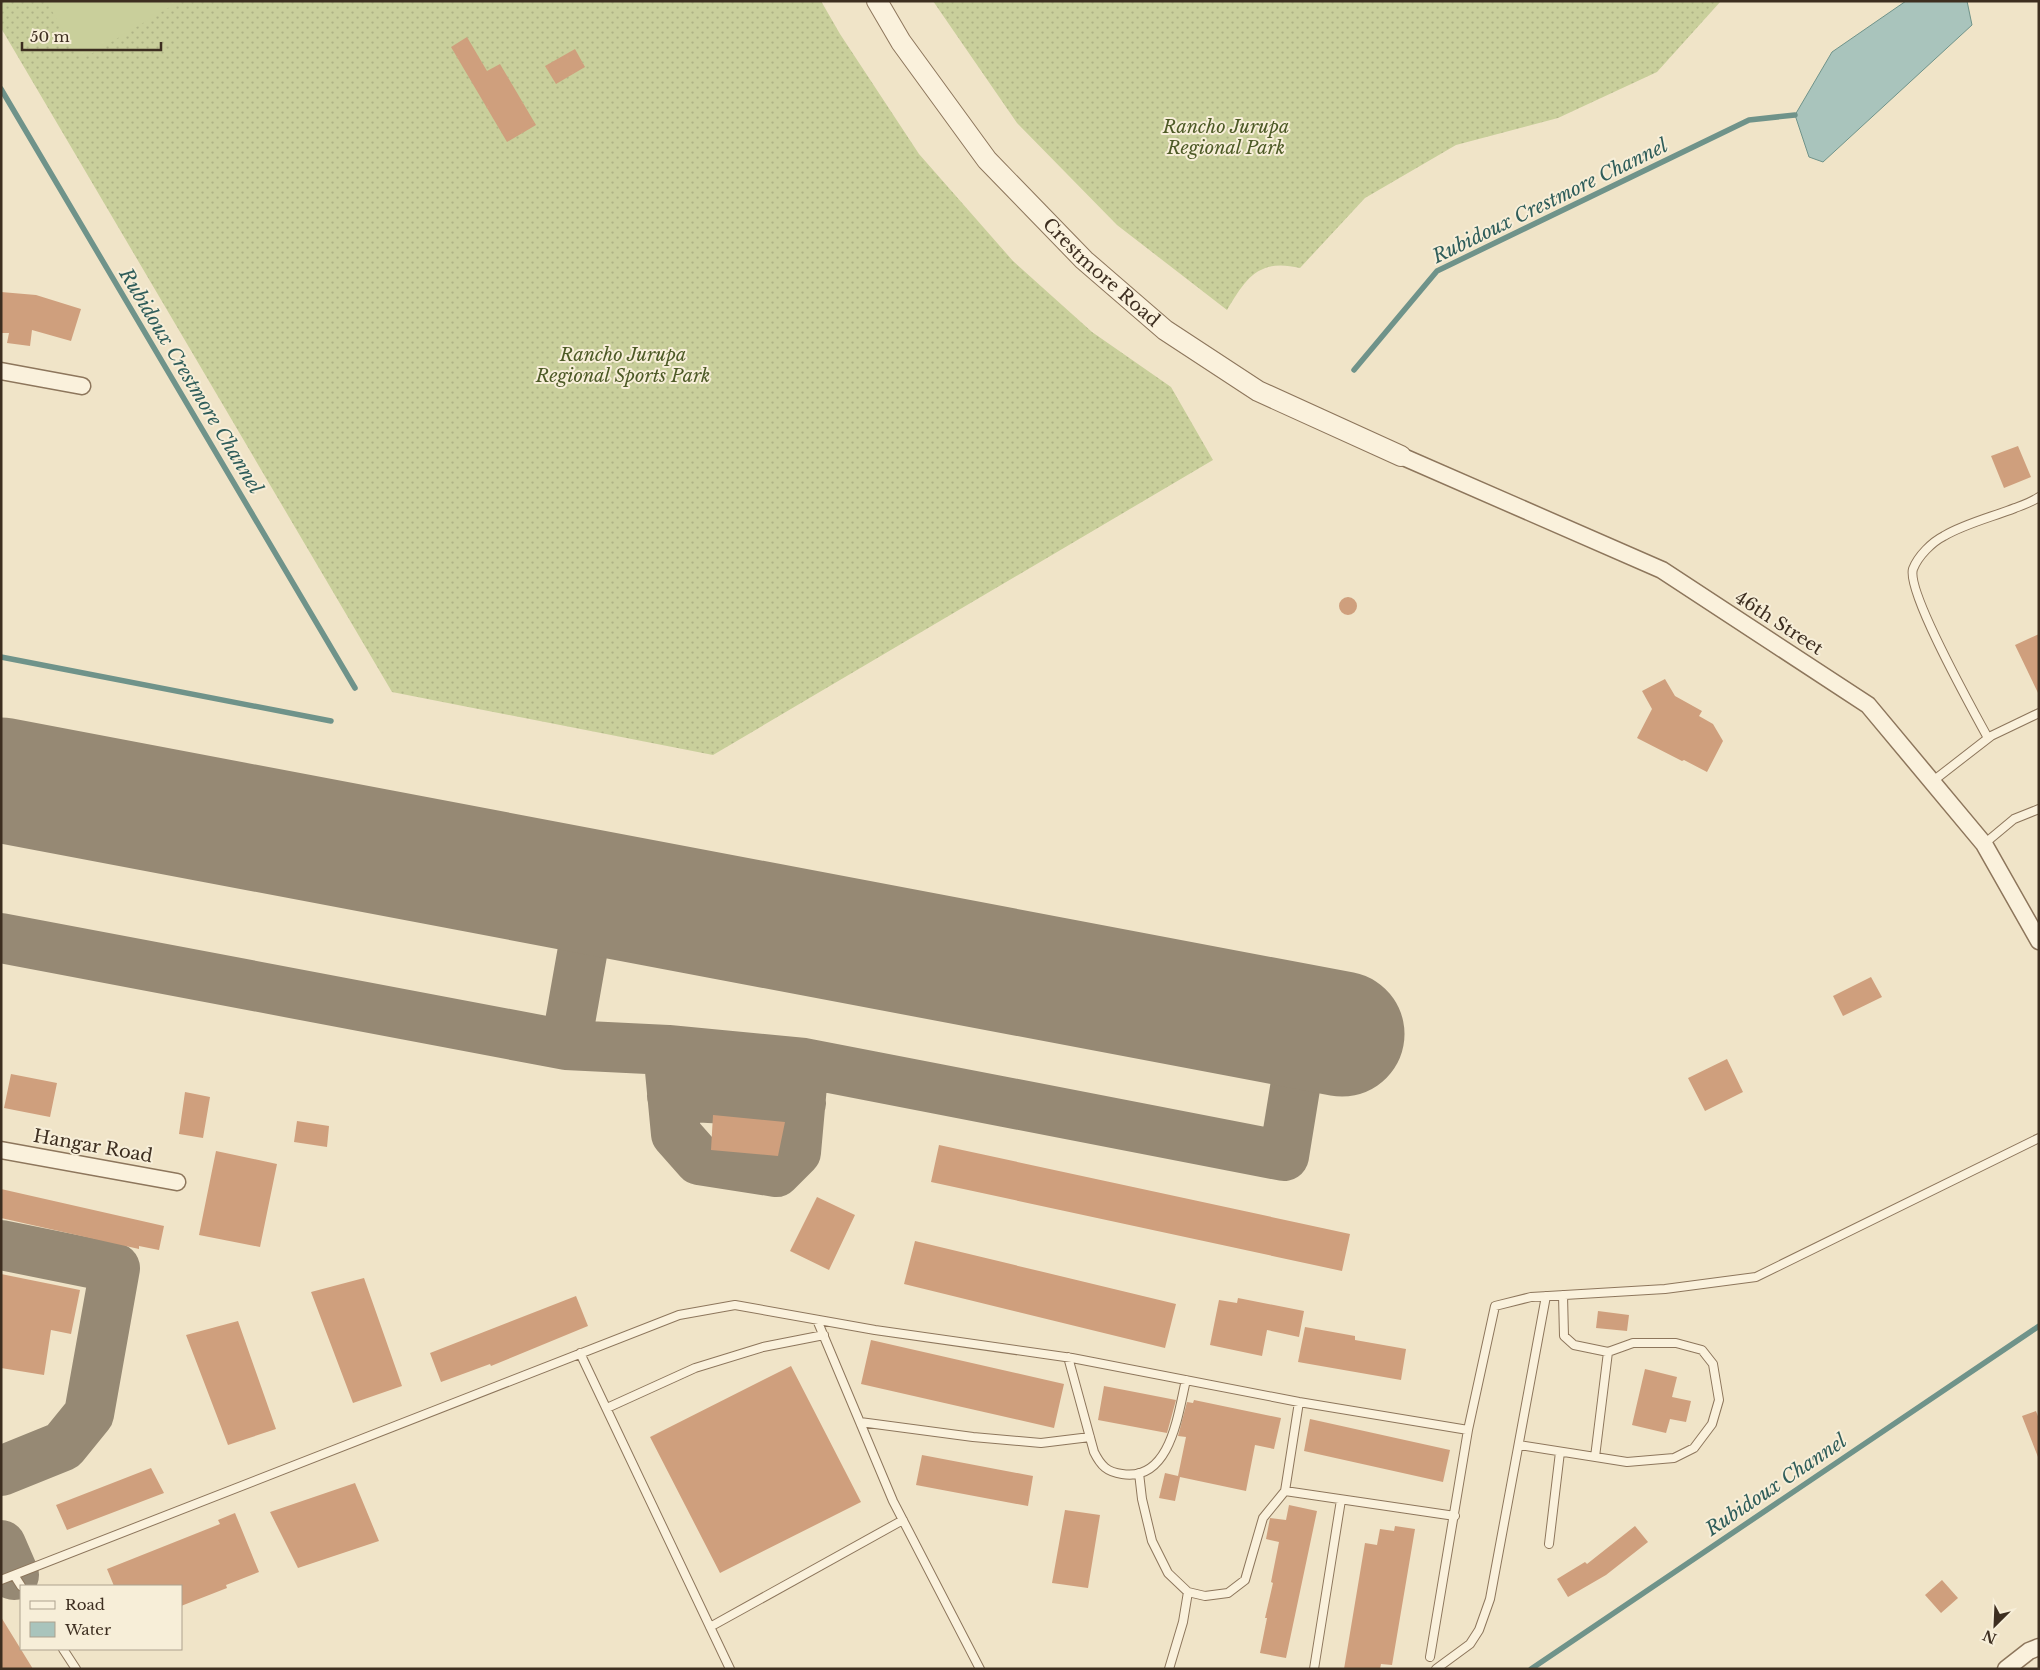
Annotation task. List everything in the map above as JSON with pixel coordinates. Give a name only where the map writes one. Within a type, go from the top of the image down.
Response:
[{"type":"street","name":"Crestmore Road","points":[[877,1],[901,42],[987,160],[1091,267],[1165,330],[1258,391],[1401,456]]},
{"type":"street","points":[[1,371],[82,386]]},
{"type":"street","name":"46th Street","points":[[1401,456],[1662,570],[1868,705],[1984,844],[2039,941]]},
{"type":"street","name":"Hangar Road","points":[[1,1150],[177,1182]]},
{"type":"street","points":[[2006,1669],[2029,1651],[2039,1647]]},
{"type":"lane","points":[[1988,738],[1919,599],[1913,581],[1913,569],[1931,544],[1944,535],[2039,497]]},
{"type":"lane","points":[[1933,781],[1988,738],[2039,713]]},
{"type":"lane","points":[[1984,844],[2014,819],[2039,810]]},
{"type":"lane","points":[[1430,1657],[1468,1430],[1495,1306],[1531,1297],[1665,1288],[1756,1277],[2039,1138]]},
{"type":"lane","points":[[1519,1445],[1627,1462],[1674,1458],[1694,1448],[1712,1424],[1719,1400],[1713,1364],[1702,1350],[1676,1343],[1632,1344],[1608,1352],[1574,1345],[1564,1336],[1563,1295]]},
{"type":"lane","points":[[1436,1669],[1470,1644],[1479,1630],[1490,1599],[1546,1296]]},
{"type":"lane","points":[[1,1580],[679,1314],[735,1306],[1068,1357],[1298,1402],[1468,1430]]},
{"type":"lane","points":[[817,1320],[903,1520],[980,1669]]},
{"type":"lane","points":[[607,1408],[695,1368],[764,1347],[824,1335]]},
{"type":"lane","points":[[1595,1457],[1608,1352]]},
{"type":"lane","points":[[580,1353],[730,1669]]},
{"type":"lane","points":[[1068,1357],[1094,1452],[1100,1464],[1110,1472],[1131,1476],[1147,1471],[1163,1456],[1173,1437],[1186,1380]]},
{"type":"lane","points":[[1139,1473],[1142,1499],[1152,1542],[1168,1573],[1188,1592],[1205,1596],[1228,1592],[1245,1580],[1263,1518],[1285,1491],[1298,1402]]},
{"type":"lane","points":[[860,1422],[973,1437],[1040,1443],[1090,1437]]},
{"type":"lane","points":[[1549,1544],[1560,1452]]},
{"type":"lane","points":[[1285,1491],[1455,1516]]},
{"type":"lane","points":[[1314,1669],[1341,1500]]},
{"type":"lane","points":[[710,1627],[903,1520]]},
{"type":"lane","points":[[14,1575],[20,1585]]},
{"type":"lane","points":[[1170,1669],[1183,1622],[1188,1592]]},
{"type":"lane","points":[[64,1650],[76,1669]]},
{"type":"green space","name":"Rancho Jurupa Regional Sports Park","points":[[1,1],[821,1],[840,34],[919,154],[1013,261],[1092,332],[1171,387],[1213,460],[713,755],[392,692],[1,28]]},
{"type":"green space","points":[[46,1],[180,1],[81,60]]},
{"type":"green space","name":"Rancho Jurupa Regional Park","points":[[933,1],[1721,1],[1657,72],[1558,118],[1456,145],[1365,198],[1300,268],[1274,266],[1264,268],[1255,273],[1241,289],[1227,310],[1117,225],[1017,123]]},
{"type":"water","points":[[1906,1],[1967,1],[1972,25],[1823,162],[1809,157],[1795,115],[1832,52]]},
{"type":"building","points":[[467,37],[487,71],[500,64],[536,125],[507,142],[451,47]]},
{"type":"building","points":[[575,49],[585,67],[556,84],[545,66]]},
{"type":"building","points":[[1,292],[36,295],[81,309],[71,341],[32,330],[30,346],[7,343],[9,333],[1,333]]},
{"type":"building","points":[[2018,446],[2031,477],[2004,488],[1991,456]]},
{"type":"building","points":[[1348,597],[1356,602],[1357,606],[1352,614],[1348,615],[1340,610],[1339,606],[1344,598]]},
{"type":"building","points":[[2039,634],[2039,695],[2015,645]]},
{"type":"building","points":[[1665,679],[1675,696],[1702,711],[1699,716],[1713,724],[1723,741],[1707,772],[1637,738],[1652,709],[1642,691]]},
{"type":"building","points":[[1871,977],[1882,997],[1843,1016],[1833,996]]},
{"type":"building","points":[[1727,1059],[1743,1092],[1705,1111],[1688,1078]]},
{"type":"building","points":[[11,1074],[57,1083],[50,1117],[4,1108]]},
{"type":"building","points":[[185,1092],[210,1097],[203,1138],[179,1134]]},
{"type":"building","points":[[713,1115],[785,1122],[778,1156],[711,1150]]},
{"type":"building","points":[[297,1121],[329,1126],[327,1147],[294,1142]]},
{"type":"building","points":[[939,1145],[1350,1234],[1342,1271],[931,1182]]},
{"type":"building","points":[[216,1151],[277,1164],[260,1247],[199,1235]]},
{"type":"building","points":[[1,1189],[164,1226],[159,1250],[139,1246],[139,1249],[1,1218]]},
{"type":"building","points":[[817,1197],[855,1215],[829,1270],[790,1251]]},
{"type":"building","points":[[915,1241],[1176,1304],[1165,1348],[904,1284]]},
{"type":"building","points":[[1,1274],[80,1290],[71,1334],[51,1330],[44,1375],[1,1368]]},
{"type":"building","points":[[364,1278],[402,1386],[353,1403],[311,1292]]},
{"type":"building","points":[[576,1296],[588,1326],[491,1366],[490,1364],[441,1382],[430,1353]]},
{"type":"building","points":[[1238,1298],[1304,1311],[1299,1337],[1267,1330],[1262,1356],[1210,1345],[1219,1300],[1237,1303]]},
{"type":"building","points":[[1598,1311],[1629,1315],[1627,1331],[1596,1328]]},
{"type":"building","points":[[238,1321],[276,1429],[228,1445],[186,1335]]},
{"type":"building","points":[[1305,1327],[1355,1336],[1355,1340],[1406,1349],[1401,1380],[1298,1362]]},
{"type":"building","points":[[871,1340],[1064,1384],[1054,1428],[861,1384]]},
{"type":"building","points":[[791,1366],[861,1502],[720,1573],[650,1437]]},
{"type":"building","points":[[1645,1369],[1677,1377],[1672,1397],[1691,1401],[1686,1422],[1670,1419],[1666,1433],[1632,1425]]},
{"type":"building","points":[[1104,1386],[1176,1400],[1167,1433],[1098,1420]]},
{"type":"building","points":[[1194,1400],[1281,1418],[1274,1449],[1255,1445],[1246,1491],[1180,1477],[1175,1501],[1159,1498],[1165,1473],[1178,1476],[1186,1437],[1178,1436],[1187,1402],[1193,1403]]},
{"type":"building","points":[[2036,1411],[2039,1419],[2038,1457],[2022,1416]]},
{"type":"building","points":[[1310,1419],[1450,1450],[1443,1482],[1304,1451]]},
{"type":"building","points":[[922,1455],[1033,1476],[1028,1506],[916,1485]]},
{"type":"building","points":[[151,1468],[164,1493],[67,1530],[56,1505]]},
{"type":"building","points":[[355,1483],[379,1541],[298,1568],[270,1512]]},
{"type":"building","points":[[1289,1505],[1317,1511],[1286,1658],[1260,1653],[1279,1542],[1266,1539],[1270,1518],[1286,1520]]},
{"type":"building","points":[[1065,1510],[1100,1515],[1088,1588],[1052,1583]]},
{"type":"building","points":[[235,1513],[259,1572],[226,1585],[227,1588],[182,1606],[182,1585],[114,1585],[107,1569],[220,1524],[218,1520]]},
{"type":"building","points":[[1395,1526],[1415,1529],[1392,1665],[1381,1664],[1380,1669],[1344,1669],[1365,1543],[1377,1545],[1380,1529],[1394,1531]]},
{"type":"building","points":[[1635,1526],[1648,1542],[1606,1575],[1568,1597],[1557,1579],[1585,1562],[1587,1564]]},
{"type":"building","points":[[1942,1580],[1958,1598],[1941,1613],[1925,1595]]},
{"type":"building","points":[[1,1617],[33,1669],[1,1669]]},
{"type":"waterway","name":"Rubidoux Crestmore Channel","points":[[1,89],[355,688]]},
{"type":"waterway","name":"Rubidoux Crestmore Channel","points":[[1354,370],[1437,271],[1749,120],[1795,115]]},
{"type":"waterway","name":"Rubidoux Crestmore Channel","points":[[1,657],[331,721]]},
{"type":"waterway","name":"Rubidoux Channel","points":[[1531,1669],[2039,1326]]},
{"type":"taxiway","points":[[566,1045],[593,892]]},
{"type":"taxiway","points":[[1,938],[566,1045],[668,1050],[804,1063],[1284,1156],[1305,1027]]},
{"type":"taxiway","points":[[668,1050],[676,1134],[699,1160],[776,1172],[796,1152],[804,1063]]},
{"type":"taxiway","points":[[672,1096],[801,1103]]},
{"type":"taxiway","points":[[1,1245],[115,1268],[89,1414],[63,1446],[1,1471]]},
{"type":"taxiway","points":[[1,1545],[14,1575]]},
{"type":"runway","points":[[1,780],[1342,1034]]}]
